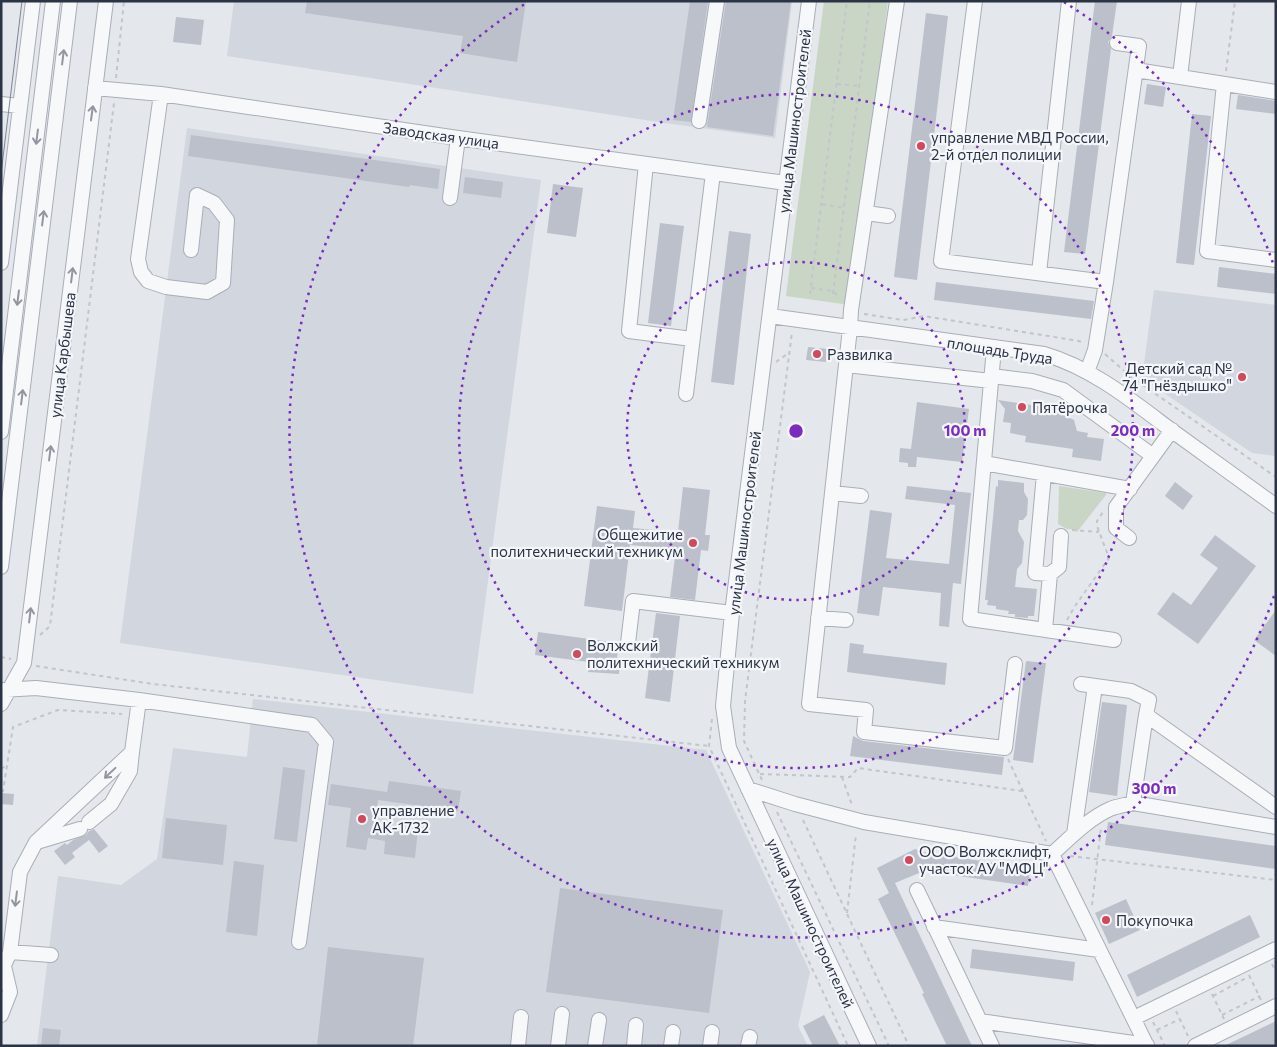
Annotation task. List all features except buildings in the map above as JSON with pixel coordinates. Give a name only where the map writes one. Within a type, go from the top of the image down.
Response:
[{"type":"street","points":[[1,263],[32,1]]},
{"type":"street","points":[[1,432],[53,1]]},
{"type":"street","points":[[1,567],[70,1]]},
{"type":"street","name":"улица Карбышева","points":[[1,704],[5,689],[23,663],[106,1]]},
{"type":"street","points":[[699,122],[717,1]]},
{"type":"street","name":"улица Машиностроителей","points":[[809,1],[732,613],[723,706],[729,748],[869,1046]]},
{"type":"street","points":[[897,1],[850,310],[850,328],[808,704],[866,710],[864,732],[1005,748],[1014,664]]},
{"type":"street","points":[[975,1],[941,260],[1106,282]]},
{"type":"street","points":[[1038,273],[1069,1]]},
{"type":"street","points":[[1180,77],[1189,1]]},
{"type":"street","points":[[1087,372],[1095,350],[1106,282],[1139,46],[1118,43]]},
{"type":"street","points":[[1136,70],[1276,92]]},
{"type":"street","points":[[1224,84],[1207,251],[1276,260]]},
{"type":"street","name":"Заводская улица","points":[[95,88],[161,94],[458,138],[786,183]]},
{"type":"street","points":[[161,94],[138,258],[142,272],[148,281],[166,287],[206,292],[223,283],[227,220],[214,203],[198,195],[191,250]]},
{"type":"street","points":[[1,104],[20,106]]},
{"type":"street","points":[[450,198],[458,138]]},
{"type":"street","points":[[646,164],[628,331],[692,339]]},
{"type":"street","points":[[686,394],[713,173]]},
{"type":"street","points":[[866,213],[888,216]]},
{"type":"street","name":"площадь Труда","points":[[770,316],[1044,354],[1069,363],[1122,393],[1276,506]]},
{"type":"street","points":[[994,348],[970,619],[1114,640]]},
{"type":"street","points":[[846,365],[1032,382],[1063,390],[1153,456]]},
{"type":"street","points":[[1128,538],[1116,528],[1116,507],[1172,430]]},
{"type":"street","points":[[984,463],[1130,489]]},
{"type":"street","points":[[1044,474],[1036,573],[1050,574],[1059,567],[1062,536]]},
{"type":"street","points":[[832,493],[861,496]]},
{"type":"street","points":[[1045,630],[1050,574]]},
{"type":"street","points":[[628,643],[633,601],[732,613]]},
{"type":"street","points":[[818,618],[846,620]]},
{"type":"street","points":[[23,663],[36,688]]},
{"type":"street","points":[[1080,684],[1131,691],[1148,700],[1133,803]]},
{"type":"street","points":[[1074,834],[1095,686]]},
{"type":"street","points":[[5,689],[36,688],[139,700],[312,725],[326,742],[299,942]]},
{"type":"street","points":[[36,842],[85,826],[111,804],[130,771],[139,700]]},
{"type":"street","points":[[1146,715],[1276,807]]},
{"type":"street","points":[[1,1015],[10,992],[3,969],[10,952],[20,872],[36,842],[132,752]]},
{"type":"street","points":[[748,789],[795,804],[858,820],[1052,854]]},
{"type":"street","points":[[1052,854],[1084,825],[1103,813],[1111,808],[1133,803],[1276,826]]},
{"type":"street","points":[[1052,854],[1147,1046]]},
{"type":"street","points":[[917,890],[992,1046]]},
{"type":"street","points":[[934,927],[1099,950]]},
{"type":"street","points":[[1134,1018],[1206,983],[1247,970],[1276,949]]},
{"type":"street","points":[[10,952],[52,955]]},
{"type":"street","points":[[1192,1041],[1229,1029],[1271,1008]]},
{"type":"street","points":[[558,1046],[562,1014]]},
{"type":"street","points":[[518,1046],[521,1016]]},
{"type":"street","points":[[595,1046],[599,1020]]},
{"type":"street","points":[[980,1021],[1147,1046]]},
{"type":"street","points":[[634,1046],[636,1025]]},
{"type":"street","points":[[710,1046],[712,1032]]},
{"type":"path","points":[[39,642],[40,633],[50,626],[110,145],[124,1]]},
{"type":"path","points":[[810,294],[847,1]]},
{"type":"path","points":[[833,292],[870,1]]},
{"type":"path","points":[[1224,84],[1235,1]]},
{"type":"path","points":[[837,84],[860,86]]},
{"type":"path","points":[[822,204],[844,208]]},
{"type":"path","points":[[811,288],[833,292],[853,312],[903,320],[924,316],[1079,341],[1107,355],[1131,377],[1276,476]]},
{"type":"path","points":[[794,320],[745,702],[744,741],[889,1046]]},
{"type":"path","points":[[1061,632],[1075,606],[1109,558],[1097,526],[1097,521],[1106,507]]},
{"type":"path","points":[[1,657],[23,663],[153,684],[708,746],[848,1046]]},
{"type":"path","points":[[1,791],[3,791],[13,727],[58,710],[122,714]]},
{"type":"path","points":[[1005,748],[1008,763],[1052,854],[1276,880]]},
{"type":"path","points":[[1,769],[7,765]]},
{"type":"path","points":[[760,774],[850,777],[858,768],[1022,791]]},
{"type":"path","points":[[842,777],[858,820],[847,914]]},
{"type":"path","points":[[795,804],[909,1046]]},
{"type":"path","points":[[1089,929],[1103,813]]},
{"type":"path","points":[[1213,996],[1247,970],[1260,996],[1271,1008]]},
{"type":"path","points":[[1206,983],[1229,1029]]},
{"type":"path","points":[[1222,1015],[1260,996]]},
{"type":"path","points":[[1171,1000],[1192,1041]]},
{"type":"path","points":[[1148,1011],[1165,1046]]},
{"type":"path","points":[[1157,1030],[1180,1019]]},
{"type":"shaded area","points":[[234,1],[792,1],[775,138],[227,56]]},
{"type":"shaded area","points":[[187,128],[541,180],[473,694],[120,643]]},
{"type":"shaded area","points":[[1154,290],[1276,305],[1276,456],[1252,453],[1142,378]]},
{"type":"shaded area","points":[[253,699],[706,750],[810,972],[798,1026],[808,1046],[37,1046],[58,876],[121,885],[157,859],[173,748],[247,757]]},
{"type":"green space","points":[[824,1],[888,1],[850,305],[786,296]]},
{"type":"green space","points":[[1059,486],[1106,493],[1077,532],[1074,529],[1067,529],[1058,524]]},
{"type":"tram line","points":[[1,174],[22,1]]},
{"type":"place","name":"управление МВД России, 2-й отдел полиции","points":[[921,146]]},
{"type":"place","name":"Развилка","points":[[817,354]]},
{"type":"place","name":"Детский сад № 74 \"Гнёздышко\"","points":[[1242,377]]},
{"type":"place","name":"Пятёрочка","points":[[1022,407]]},
{"type":"place","name":"Общежитие политехнический техникум","points":[[693,543]]},
{"type":"place","name":"Волжский политехнический техникум","points":[[577,654]]},
{"type":"place","name":"управление AK-1732","points":[[362,819]]},
{"type":"place","name":"ООО Волжсклифт, участок АУ \"МФЦ\"","points":[[909,860]]},
{"type":"place","name":"Покупочка","points":[[1106,920]]}]
